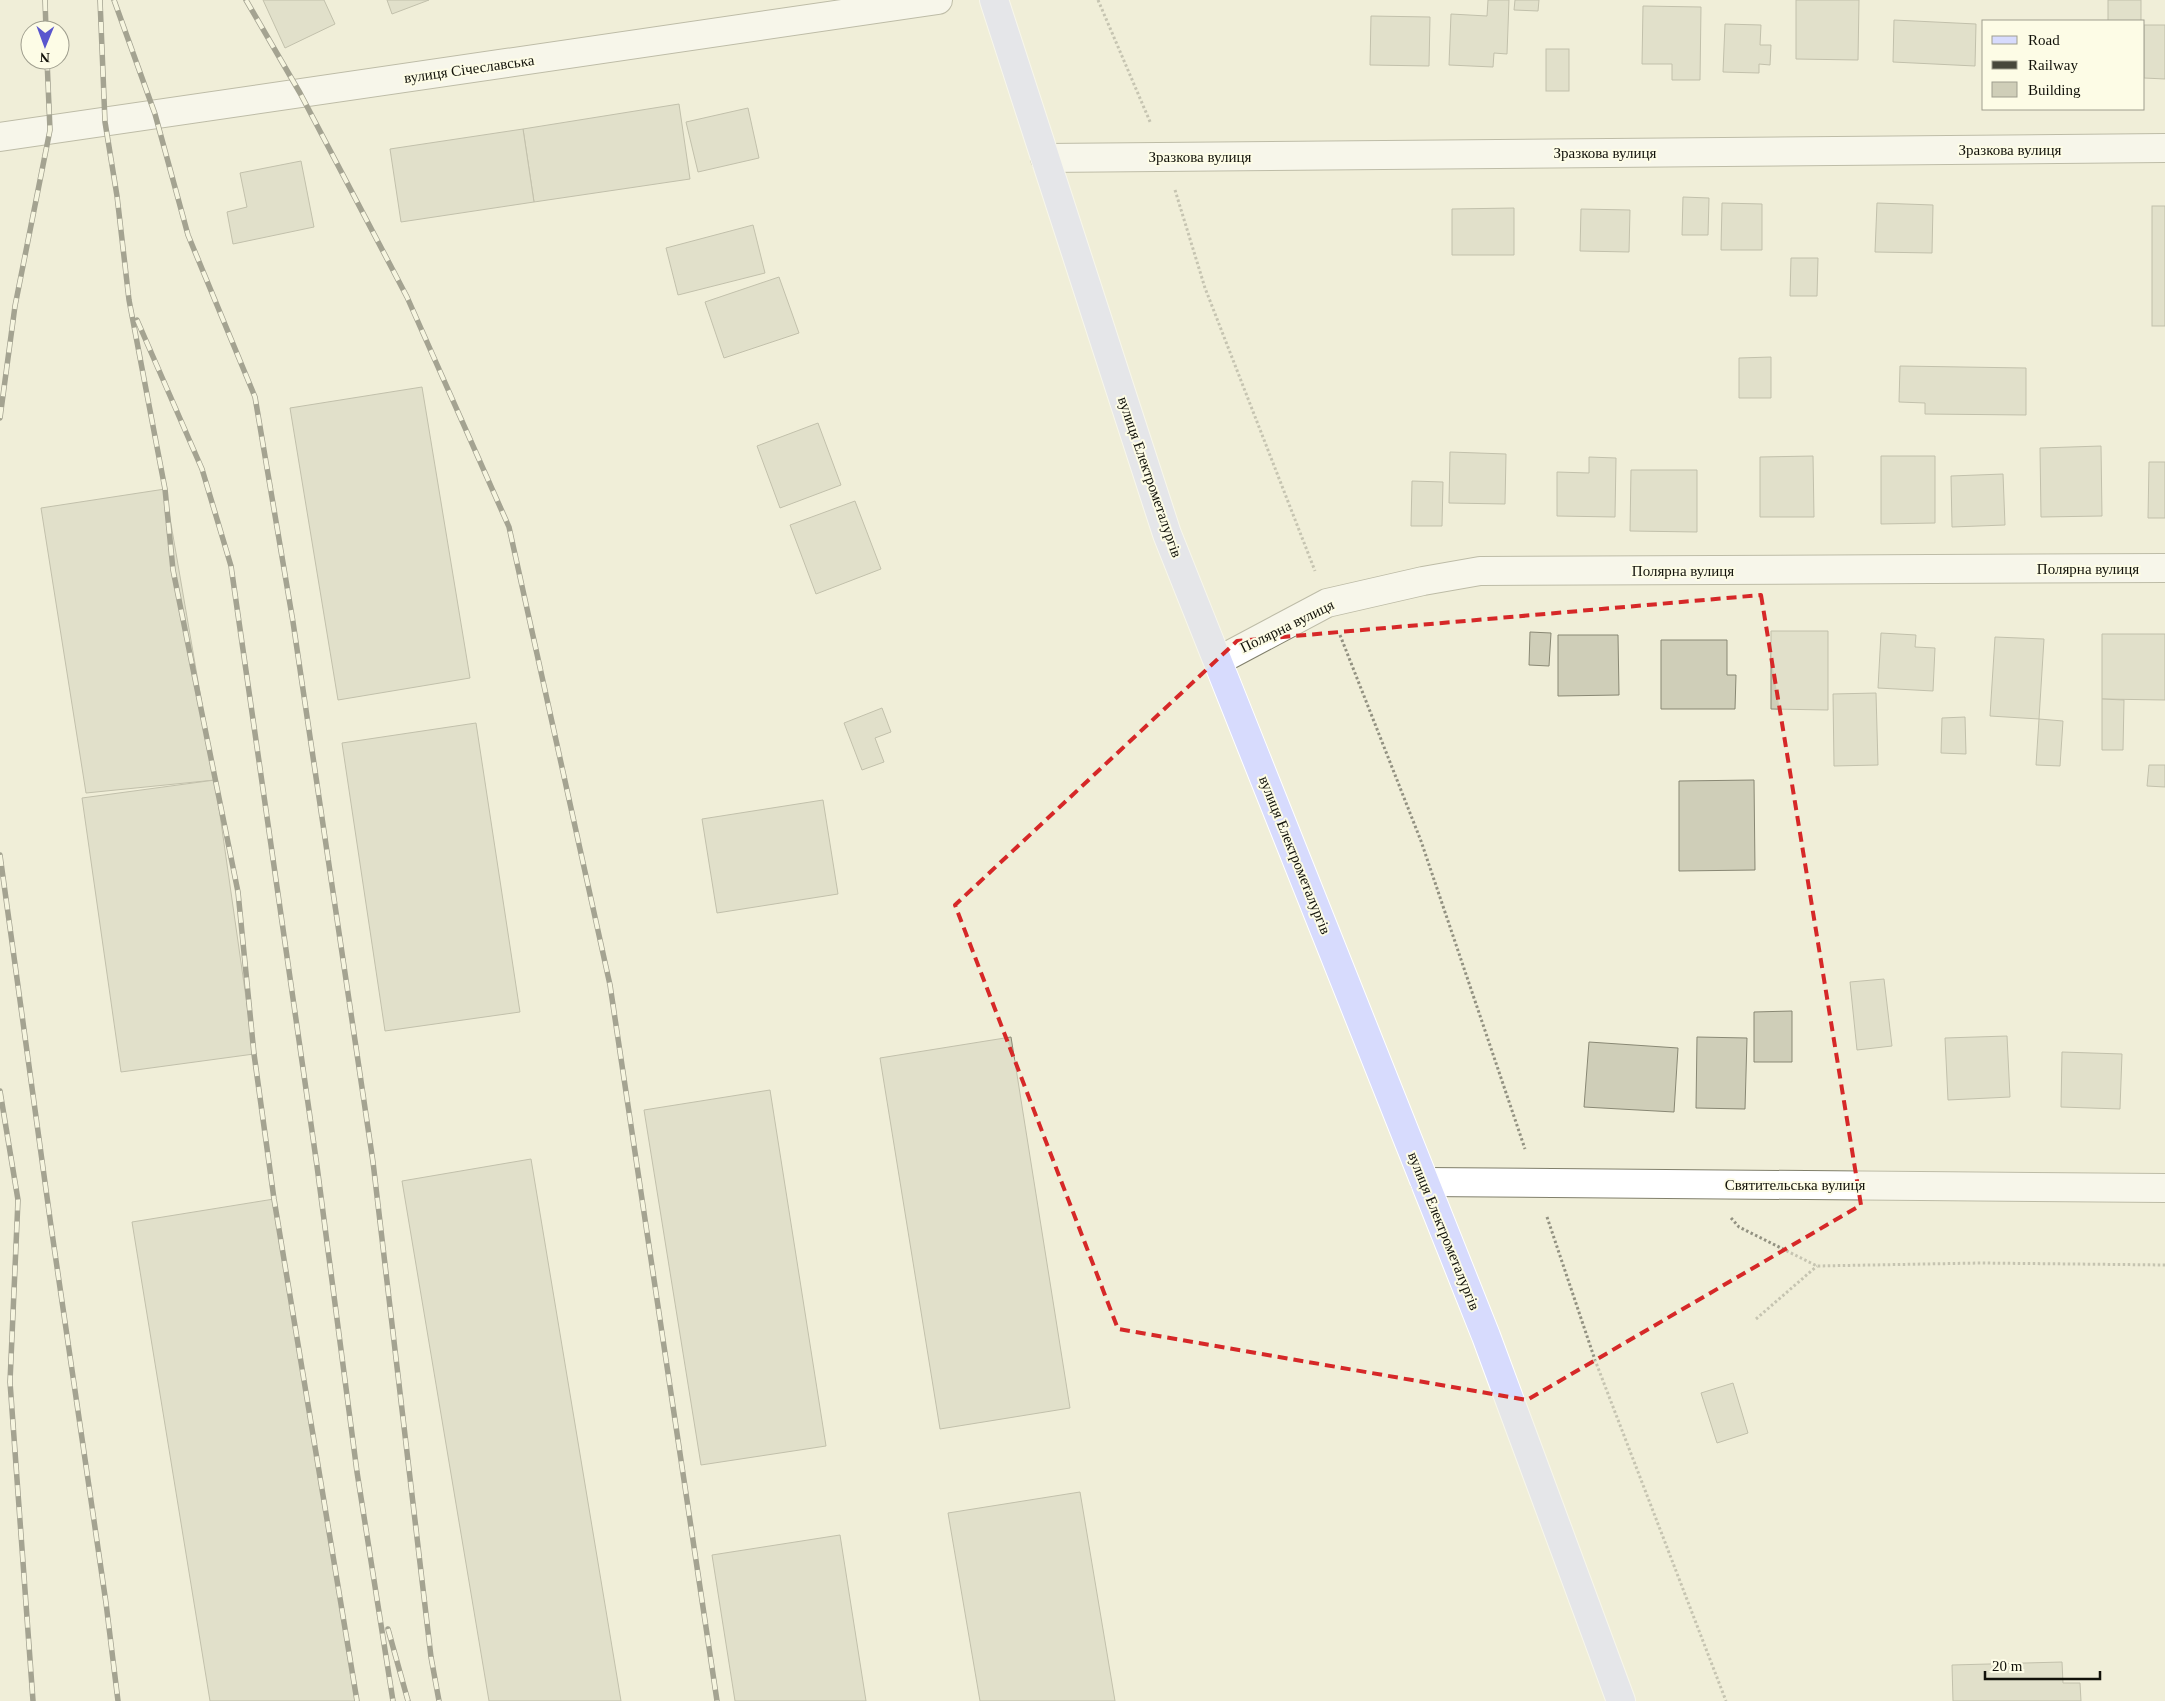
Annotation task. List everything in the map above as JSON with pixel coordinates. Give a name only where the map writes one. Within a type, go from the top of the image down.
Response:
[{"type":"main road","name":"вулиця Електрометалургів","points":[[994,0],[1167,534],[1486,1336],[1621,1701]]},
{"type":"street","name":"вулиця Січеславська","points":[[0,137],[938,0]]},
{"type":"street","name":"Зразкова вулиця","points":[[1045,158],[2165,148]]},
{"type":"street","name":"Полярна вулиця","points":[[1218,661],[1328,603],[1423,581],[1480,572],[2165,568]]},
{"type":"street","name":"Святительська вулиця","points":[[1425,1182],[2165,1188]]},
{"type":"path","points":[[1098,0],[1165,157],[1205,288],[1421,841],[1595,1360],[1726,1701]]},
{"type":"path","points":[[1700,1184],[1738,1226],[1817,1266],[1980,1263],[2165,1265]]},
{"type":"path","points":[[1756,1319],[1817,1266]]},
{"type":"highlighted area","points":[[1761,595],[1861,1205],[1527,1400],[1118,1329],[955,905],[1237,641]]},
{"type":"building","points":[[263,0],[324,0],[335,24],[285,48]]},
{"type":"building","points":[[387,0],[429,0],[392,14]]},
{"type":"building","points":[[1488,0],[1509,0],[1507,54],[1494,53],[1493,67],[1449,65],[1451,14],[1487,16]]},
{"type":"building","points":[[1515,0],[1539,0],[1538,11],[1514,10]]},
{"type":"building","points":[[1796,0],[1859,0],[1858,60],[1796,59]]},
{"type":"building","points":[[2108,0],[2141,0],[2141,20],[2108,20]]},
{"type":"building","points":[[1643,6],[1701,7],[1700,80],[1672,80],[1672,64],[1642,64]]},
{"type":"building","points":[[1371,16],[1430,17],[1429,66],[1370,65]]},
{"type":"building","points":[[1894,20],[1976,24],[1975,66],[1893,62]]},
{"type":"building","points":[[1725,24],[1761,25],[1760,45],[1771,45],[1770,65],[1759,64],[1759,73],[1723,72]]},
{"type":"building","points":[[2145,25],[2165,25],[2165,79],[2145,78]]},
{"type":"building","points":[[1546,49],[1569,49],[1569,91],[1546,91]]},
{"type":"building","points":[[679,104],[690,179],[534,202],[523,129]]},
{"type":"building","points":[[748,108],[759,158],[698,172],[686,122]]},
{"type":"building","points":[[523,129],[534,202],[401,222],[390,149]]},
{"type":"building","points":[[301,161],[314,227],[233,244],[227,212],[247,207],[240,173]]},
{"type":"building","points":[[1683,197],[1709,198],[1708,235],[1682,235]]},
{"type":"building","points":[[1722,203],[1762,204],[1762,250],[1721,250]]},
{"type":"building","points":[[1877,203],[1933,205],[1932,253],[1875,252]]},
{"type":"building","points":[[2152,206],[2165,206],[2165,326],[2152,326]]},
{"type":"building","points":[[1514,208],[1514,255],[1452,255],[1452,209]]},
{"type":"building","points":[[1581,209],[1630,210],[1629,252],[1580,251]]},
{"type":"building","points":[[753,225],[765,273],[678,295],[666,248]]},
{"type":"building","points":[[1791,258],[1818,258],[1817,296],[1790,296]]},
{"type":"building","points":[[779,277],[799,333],[724,358],[705,302]]},
{"type":"building","points":[[1771,357],[1771,398],[1739,398],[1739,358]]},
{"type":"building","points":[[1900,366],[2026,368],[2026,415],[1925,414],[1925,403],[1899,402]]},
{"type":"building","points":[[422,387],[470,678],[338,700],[290,408]]},
{"type":"building","points":[[818,423],[841,485],[780,508],[757,446]]},
{"type":"building","points":[[2101,446],[2102,516],[2041,517],[2040,448]]},
{"type":"building","points":[[1450,452],[1506,454],[1505,504],[1449,503]]},
{"type":"building","points":[[1813,456],[1814,517],[1760,517],[1760,457]]},
{"type":"building","points":[[1881,456],[1935,456],[1935,523],[1881,524]]},
{"type":"building","points":[[1589,457],[1616,458],[1615,517],[1557,516],[1557,472],[1589,473]]},
{"type":"building","points":[[2149,462],[2165,462],[2165,518],[2148,518]]},
{"type":"building","points":[[1631,470],[1697,470],[1697,532],[1630,531]]},
{"type":"building","points":[[2003,474],[2005,525],[1952,527],[1951,476]]},
{"type":"building","points":[[1412,481],[1443,482],[1442,526],[1411,526]]},
{"type":"building","points":[[165,489],[215,780],[86,793],[41,508]]},
{"type":"building","points":[[855,501],[881,569],[816,594],[790,525]]},
{"type":"building","points":[[1771,631],[1828,631],[1828,710],[1771,709]]},
{"type":"building","points":[[1530,632],[1551,633],[1549,666],[1529,665]]},
{"type":"building","points":[[1881,633],[1916,635],[1915,647],[1935,648],[1933,691],[1878,688]]},
{"type":"building","points":[[2102,634],[2165,634],[2165,700],[2102,699]]},
{"type":"building","points":[[1558,635],[1618,635],[1619,695],[1558,696]]},
{"type":"building","points":[[1995,637],[2044,639],[2039,719],[1990,716]]},
{"type":"building","points":[[1661,640],[1727,640],[1727,675],[1736,675],[1735,709],[1661,709]]},
{"type":"building","points":[[1876,693],[1878,765],[1834,766],[1833,694]]},
{"type":"building","points":[[2102,699],[2124,700],[2123,750],[2102,750]]},
{"type":"building","points":[[882,708],[891,732],[875,738],[884,762],[862,770],[844,723]]},
{"type":"building","points":[[1965,717],[1966,754],[1941,753],[1942,718]]},
{"type":"building","points":[[2039,719],[2063,721],[2060,766],[2036,765]]},
{"type":"building","points":[[476,723],[520,1012],[385,1031],[342,743]]},
{"type":"building","points":[[2149,765],[2165,765],[2165,787],[2147,786]]},
{"type":"building","points":[[215,780],[254,1054],[121,1072],[82,798]]},
{"type":"building","points":[[1754,780],[1755,870],[1679,871],[1679,781]]},
{"type":"building","points":[[823,800],[838,894],[717,913],[702,819]]},
{"type":"building","points":[[1884,979],[1892,1046],[1857,1050],[1850,982]]},
{"type":"building","points":[[1792,1011],[1792,1062],[1754,1062],[1754,1012]]},
{"type":"building","points":[[2007,1036],[2010,1097],[1948,1100],[1945,1038]]},
{"type":"building","points":[[1011,1037],[1070,1408],[940,1429],[880,1058]]},
{"type":"building","points":[[1697,1037],[1747,1038],[1745,1109],[1696,1108]]},
{"type":"building","points":[[1589,1042],[1678,1048],[1674,1112],[1584,1107]]},
{"type":"building","points":[[2062,1052],[2122,1054],[2120,1109],[2061,1107]]},
{"type":"building","points":[[770,1090],[826,1446],[701,1465],[644,1110]]},
{"type":"building","points":[[531,1159],[621,1701],[489,1701],[402,1181]]},
{"type":"building","points":[[274,1199],[357,1701],[210,1701],[132,1222]]},
{"type":"building","points":[[1733,1383],[1748,1433],[1717,1443],[1701,1393]]},
{"type":"building","points":[[1080,1492],[1115,1701],[980,1701],[948,1513]]},
{"type":"building","points":[[840,1535],[866,1701],[735,1701],[712,1555]]},
{"type":"building","points":[[2062,1662],[2063,1683],[2080,1683],[2081,1701],[1953,1701],[1952,1665]]},
{"type":"railway","points":[[45,0],[46,20]]},
{"type":"railway","points":[[100,0],[105,122],[117,196],[129,300],[165,489],[173,570],[238,892],[254,1054],[274,1199],[357,1701]]},
{"type":"railway","points":[[114,0],[155,114],[188,235],[255,397],[293,622],[373,1162],[431,1657],[439,1701]]},
{"type":"railway","points":[[246,0],[300,93],[407,297],[509,527],[610,985],[717,1701]]},
{"type":"railway","points":[[0,418],[15,306],[50,130],[47,70]]},
{"type":"railway","points":[[137,320],[202,469],[231,566],[317,1166],[357,1472],[393,1701]]},
{"type":"railway","points":[[0,855],[51,1226],[106,1603],[118,1701]]},
{"type":"railway","points":[[0,1091],[18,1200],[10,1382],[33,1701]]},
{"type":"railway","points":[[388,1629],[408,1701]]}]
